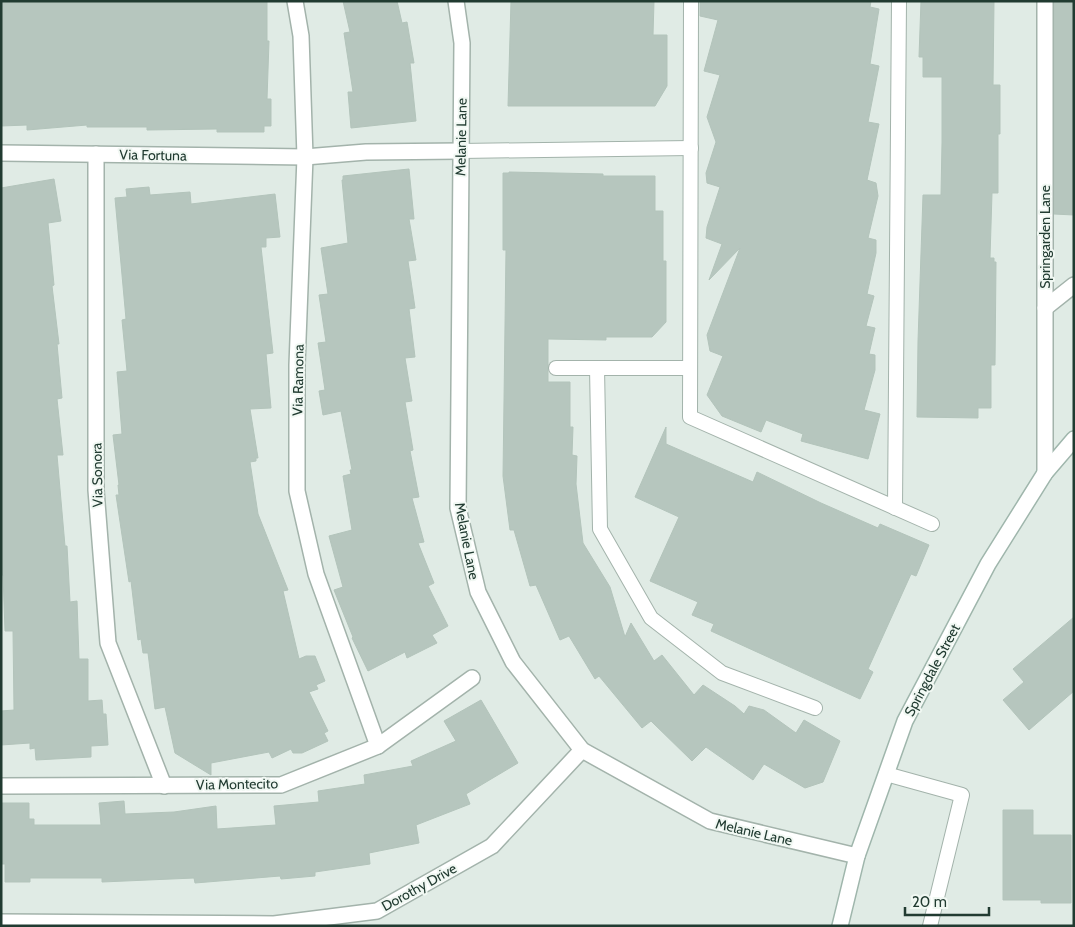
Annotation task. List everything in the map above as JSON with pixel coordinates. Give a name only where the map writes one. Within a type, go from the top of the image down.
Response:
[{"type":"street","name":"Via Ramona","points":[[295,1],[301,36],[305,157],[297,365],[297,491],[316,574],[378,746]]},
{"type":"street","name":"Melanie Lane","points":[[456,1],[462,43],[458,508],[478,592],[513,662],[582,750],[710,821],[857,856]]},
{"type":"street","name":"Springarden Lane","points":[[1045,1],[1045,473]]},
{"type":"street","name":"Via Fortuna","points":[[1,153],[305,157],[366,152],[461,151]]},
{"type":"street","name":"Via Sonora","points":[[96,154],[96,490],[108,643],[164,786]]},
{"type":"street","points":[[1045,308],[1074,285]]},
{"type":"street","name":"Springdale Street","points":[[840,926],[857,856],[905,721],[978,581],[1045,473],[1074,439]]},
{"type":"street","name":"Via Montecito","points":[[1,786],[281,785],[378,746],[472,678]]},
{"type":"street","name":"Dorothy Drive","points":[[1,922],[274,924],[377,911],[492,846],[582,750]]},
{"type":"lane","points":[[691,1],[690,417],[932,524]]},
{"type":"lane","points":[[895,508],[899,1]]},
{"type":"lane","points":[[461,151],[690,148]]},
{"type":"lane","points":[[556,368],[690,368]]},
{"type":"lane","points":[[597,368],[600,529],[651,618],[722,672],[815,708]]},
{"type":"lane","points":[[886,774],[962,795],[930,926]]},
{"type":"building","points":[[1,1],[267,1],[267,41],[269,41],[267,99],[271,99],[271,126],[264,126],[264,132],[217,132],[217,129],[147,130],[147,127],[87,127],[87,125],[27,130],[27,125],[1,126]]},
{"type":"building","points":[[343,1],[397,1],[402,23],[407,22],[414,63],[410,63],[416,121],[351,128],[348,92],[353,92],[344,33],[350,32]]},
{"type":"building","points":[[511,1],[654,1],[653,35],[667,35],[667,86],[655,106],[508,106]]},
{"type":"building","points":[[700,1],[871,1],[870,7],[879,9],[870,64],[879,66],[868,122],[879,124],[867,180],[876,183],[878,196],[868,238],[876,240],[876,253],[867,294],[874,296],[866,326],[875,328],[869,354],[875,355],[875,370],[864,410],[880,414],[868,459],[801,441],[803,434],[766,420],[761,432],[722,416],[707,395],[723,356],[710,351],[707,335],[740,248],[709,280],[722,244],[706,238],[707,227],[720,187],[707,183],[706,173],[716,142],[707,117],[720,75],[704,71],[718,20],[700,16]]},
{"type":"building","points":[[921,1],[994,1],[993,85],[1000,85],[998,193],[992,193],[990,258],[994,258],[994,262],[996,262],[995,365],[991,365],[991,408],[978,408],[978,418],[917,417],[923,195],[941,195],[942,143],[942,77],[923,77],[923,57],[919,57]]},
{"type":"building","points":[[1054,1],[1074,1],[1074,215],[1054,214]]},
{"type":"building","points":[[409,169],[414,219],[409,219],[416,260],[408,261],[415,308],[409,309],[415,357],[405,358],[412,401],[405,402],[413,450],[410,451],[419,497],[412,498],[424,542],[418,543],[434,583],[428,586],[448,626],[432,635],[437,643],[407,658],[405,652],[368,671],[352,638],[334,590],[343,587],[329,536],[352,530],[343,476],[351,474],[350,470],[352,470],[341,411],[323,415],[319,391],[325,390],[318,343],[326,342],[319,295],[328,294],[321,248],[348,243],[343,176]]},
{"type":"building","points":[[503,173],[655,176],[655,211],[663,211],[663,261],[666,261],[666,322],[652,337],[606,337],[606,340],[548,339],[548,382],[570,382],[570,427],[573,427],[572,455],[577,456],[576,484],[583,543],[610,587],[625,637],[631,623],[654,661],[662,655],[694,695],[703,685],[744,714],[749,706],[764,710],[796,733],[804,720],[840,741],[823,782],[805,788],[764,764],[753,780],[706,747],[692,761],[651,721],[642,728],[599,676],[595,679],[569,636],[560,640],[536,585],[530,586],[514,530],[510,530],[503,476],[506,250],[503,250]]},
{"type":"building","points":[[54,179],[61,221],[48,223],[62,398],[57,399],[63,455],[57,455],[65,546],[67,546],[70,602],[77,601],[79,659],[88,659],[88,701],[102,700],[103,714],[106,714],[108,745],[91,746],[91,757],[36,760],[35,748],[30,749],[30,743],[1,745],[1,711],[14,710],[13,631],[5,631],[3,575],[1,575],[1,188]]},
{"type":"building","points":[[149,187],[150,195],[190,192],[191,204],[275,194],[280,237],[266,238],[266,247],[261,247],[273,353],[266,354],[271,408],[250,409],[258,458],[256,458],[256,461],[250,462],[258,514],[288,590],[283,591],[299,659],[306,656],[315,656],[325,681],[316,685],[318,689],[309,692],[328,731],[324,733],[328,741],[302,753],[293,753],[291,749],[272,758],[269,752],[211,763],[211,775],[175,753],[165,707],[155,709],[148,653],[143,653],[141,639],[138,640],[131,581],[129,582],[116,495],[119,495],[119,485],[113,435],[122,434],[117,372],[127,371],[122,320],[126,319],[115,198],[127,197],[126,189]]},
{"type":"building","points":[[666,427],[666,444],[753,482],[757,472],[878,528],[880,524],[929,545],[916,576],[911,574],[868,669],[873,672],[860,699],[711,631],[714,624],[692,615],[698,602],[650,581],[679,517],[635,497]]},
{"type":"building","points":[[1074,617],[1074,691],[1029,730],[1003,700],[1024,682],[1013,669]]},
{"type":"building","points":[[481,700],[518,763],[466,794],[470,804],[416,825],[419,843],[369,853],[370,864],[315,872],[315,876],[281,879],[280,876],[195,883],[194,878],[102,882],[102,878],[30,878],[30,882],[5,882],[5,864],[1,864],[1,803],[29,803],[29,819],[34,819],[34,825],[101,825],[99,803],[124,801],[125,814],[174,812],[216,806],[217,829],[276,825],[274,806],[319,802],[318,791],[365,784],[364,775],[413,766],[411,761],[456,741],[444,721]]},
{"type":"building","points":[[1003,810],[1033,810],[1033,835],[1071,835],[1071,903],[1041,903],[1041,900],[1003,900]]}]
